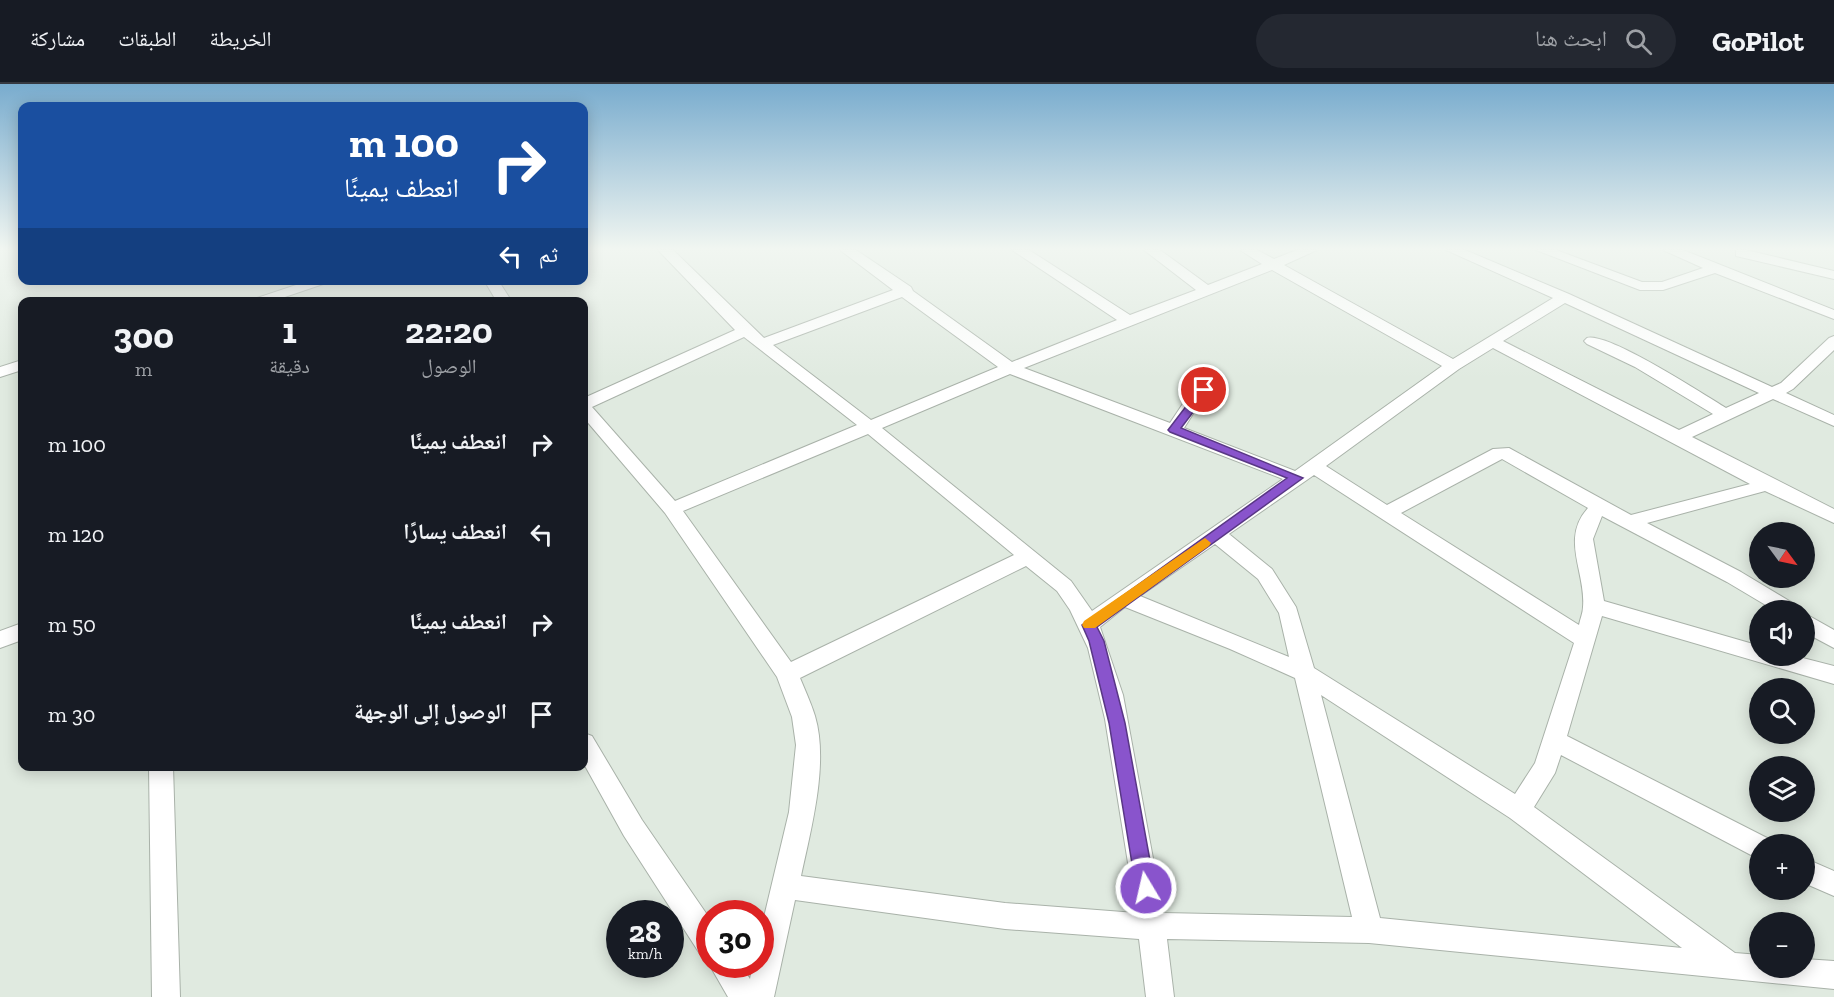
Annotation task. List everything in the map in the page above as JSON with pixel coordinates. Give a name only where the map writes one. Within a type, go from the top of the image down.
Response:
[{"type":"street","points":[[269,297],[284,293]]},
{"type":"street","points":[[707,293],[745,331],[869,426],[1064,586],[1077,602],[1097,641],[1117,723],[1152,928],[1160,997]]},
{"type":"street","points":[[762,344],[899,293]]},
{"type":"street","points":[[909,293],[1010,368],[1174,430],[1305,472],[1387,513],[1586,640]]},
{"type":"street","points":[[1085,293],[1130,322]]},
{"type":"street","points":[[672,509],[1010,368],[1206,293]]},
{"type":"street","points":[[1322,293],[1453,366]]},
{"type":"street","points":[[1554,293],[1834,421]]},
{"type":"street","points":[[1778,293],[1834,315]]},
{"type":"street","points":[[1089,625],[1123,598],[1453,366],[1564,297]]},
{"type":"street","points":[[588,404],[745,331]]},
{"type":"street","points":[[1491,341],[1767,485],[1834,517]]},
{"type":"street","points":[[1592,341],[1641,364],[1726,414]]},
{"type":"street","points":[[1678,437],[1798,379],[1834,341]]},
{"type":"street","points":[[1641,364],[1671,346]]},
{"type":"street","points":[[0,372],[18,366]]},
{"type":"street","points":[[1174,430],[1192,403],[1215,378]]},
{"type":"street","points":[[588,411],[672,509],[787,674],[804,717],[808,746],[801,812],[760,997]]},
{"type":"street","points":[[1387,513],[1504,453],[1511,454],[1600,507],[1718,568],[1772,600]]},
{"type":"street","points":[[1629,522],[1767,485]]},
{"type":"street","points":[[1519,810],[1542,775],[1556,741],[1586,640],[1594,606],[1583,539],[1591,517],[1600,507]]},
{"type":"street","points":[[1217,534],[1252,561],[1282,597],[1289,612],[1369,930]]},
{"type":"street","points":[[787,674],[1026,557]]},
{"type":"street","points":[[1123,598],[1238,643],[1304,673],[1519,810],[1730,967]]},
{"type":"street","points":[[1594,606],[1749,651]]},
{"type":"street","points":[[1815,628],[1834,640]]},
{"type":"street","points":[[0,640],[18,633]]},
{"type":"street","points":[[1802,666],[1834,675]]},
{"type":"street","points":[[1556,741],[1749,841]]},
{"type":"street","points":[[588,750],[633,828],[696,923]]},
{"type":"street","points":[[161,771],[166,997]]},
{"type":"street","points":[[1815,875],[1834,884]]},
{"type":"street","points":[[784,886],[1005,916],[1152,928],[1369,930],[1730,967],[1834,975]]},
{"type":"street","points":[[732,978],[745,997]]},
{"type":"slow traffic","points":[[1090,625],[1123,598],[1205,543]]},
{"type":"route","points":[[1146,888],[1134,808],[1117,723],[1097,641],[1089,625],[1123,598],[1297,478],[1174,430],[1204,390]]}]
